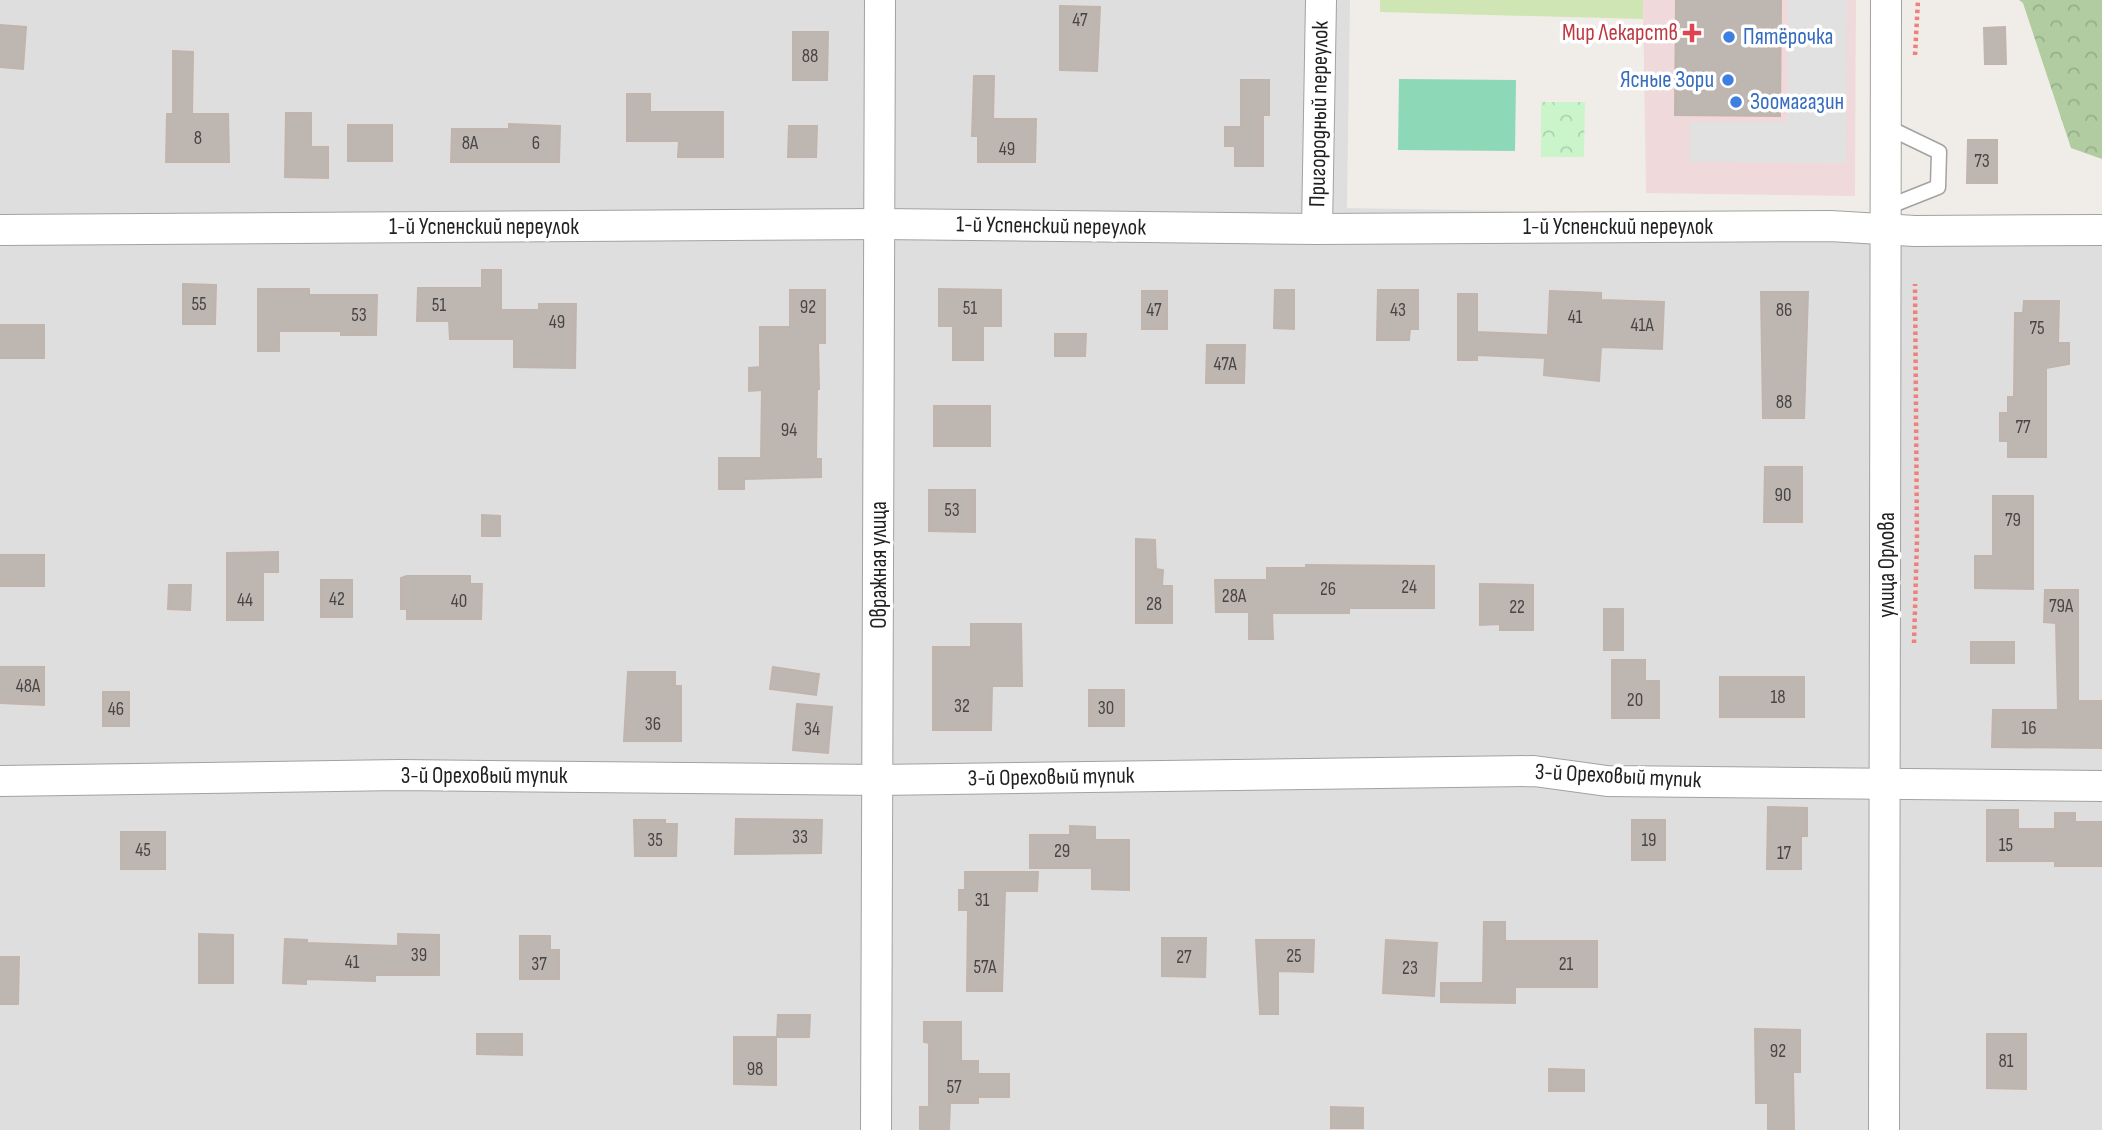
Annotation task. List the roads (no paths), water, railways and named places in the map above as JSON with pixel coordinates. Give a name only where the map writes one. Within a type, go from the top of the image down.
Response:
[{"type":"street","name":"Овражная улица","points":[[876,1130],[880,0]]},
{"type":"street","name":"Пригородный переулок","points":[[1317,229],[1321,0]]},
{"type":"street","name":"улица Орлова","points":[[1884,1130],[1887,784],[1884,125],[1886,0]]},
{"type":"street","name":"1-й Успенский переулок","points":[[0,230],[881,224],[1317,229],[1816,226],[1885,218],[1914,231],[2102,230]]},
{"type":"street","name":"3-й Ореховый тупик","points":[[0,781],[400,775],[878,780],[1534,771],[1607,781],[2102,786]]},
{"type":"lane","points":[[1884,125],[1939,152],[1938,187],[1885,218]]},
{"type":"place","name":"Мир Лекарств","points":[[1692,33]]},
{"type":"place","name":"Пятёрочка","points":[[1729,37]]},
{"type":"place","name":"Ясные Зори","points":[[1728,80]]},
{"type":"place","name":"Зоомагазин","points":[[1736,102]]}]
